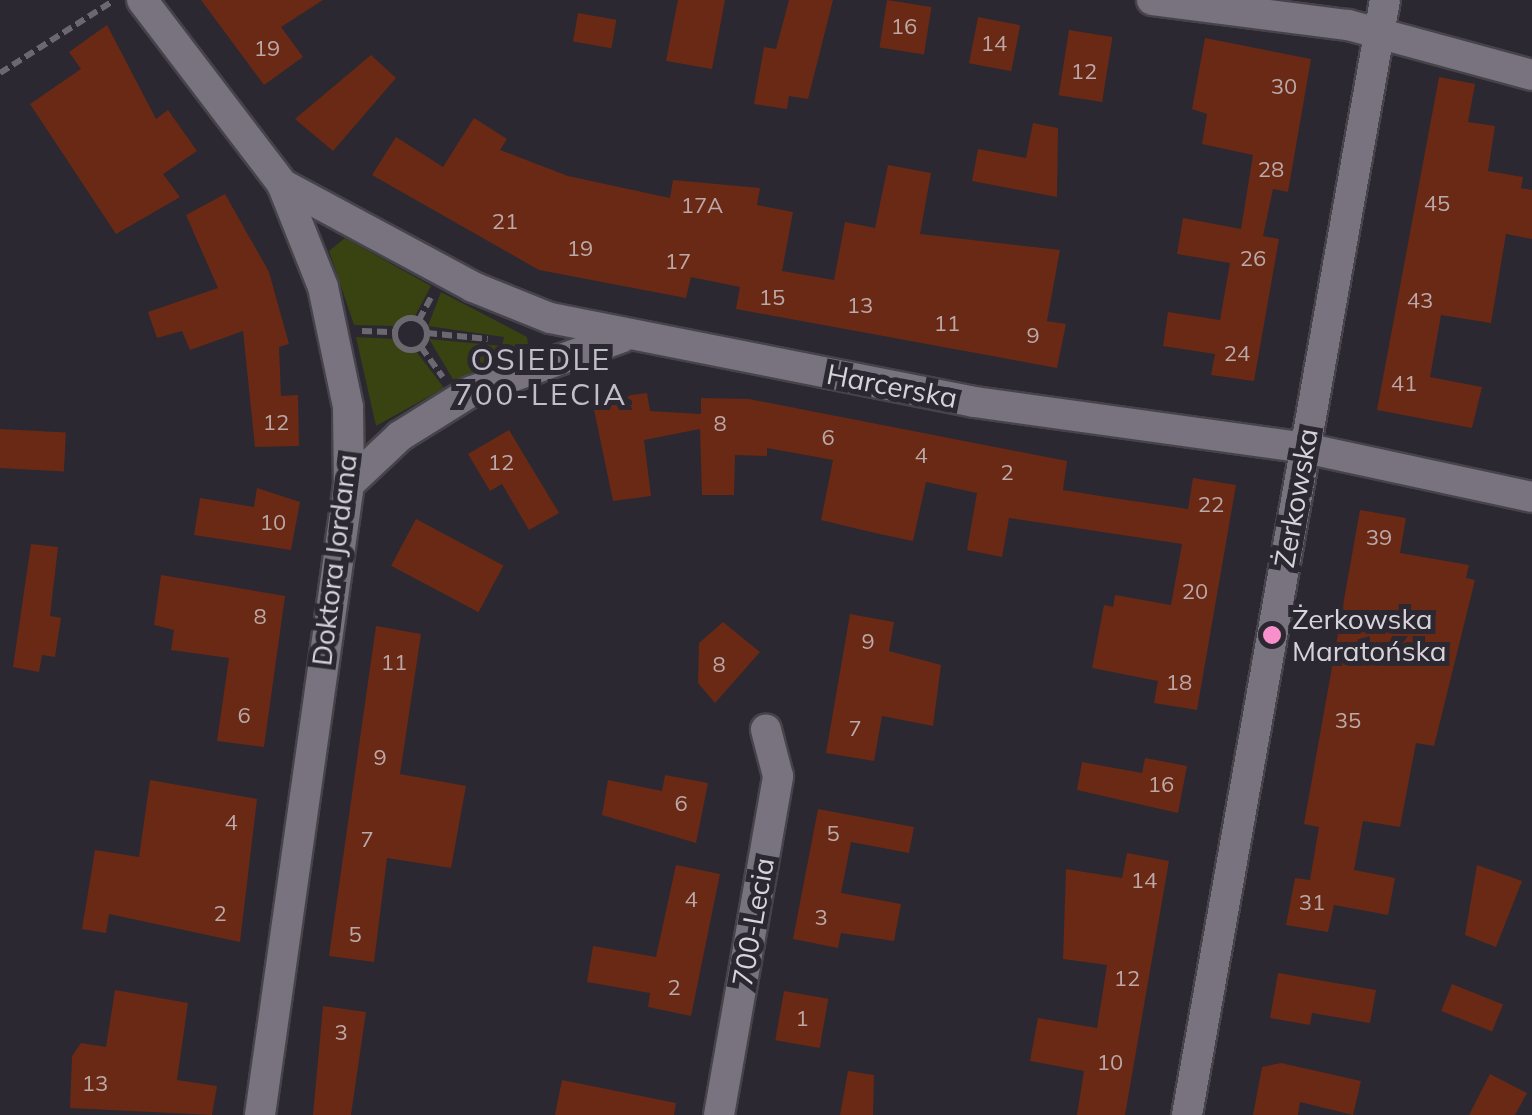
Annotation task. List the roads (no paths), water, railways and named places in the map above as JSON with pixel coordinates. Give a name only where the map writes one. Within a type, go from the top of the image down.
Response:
[{"type":"street","name":"Doktora Jordana","points":[[142,0],[282,184],[340,350],[348,484],[260,1115]]},
{"type":"street","points":[[1152,0],[1378,35],[1532,75]]},
{"type":"street","name":"Żerkowska","points":[[1187,1115],[1385,0]]},
{"type":"street","name":"Harcerska","points":[[282,184],[515,307],[628,335],[974,402],[1305,448],[1532,497]]},
{"type":"street","points":[[348,484],[400,436],[472,390],[628,335]]},
{"type":"street","name":"700-Lecia","points":[[720,1115],[778,776],[766,730]]},
{"type":"place","name":"Żerkowska Maratońska","points":[[1272,635]]},
{"type":"district","name":"OSIEDLE 700-LECIA","points":[[541,376]]}]
